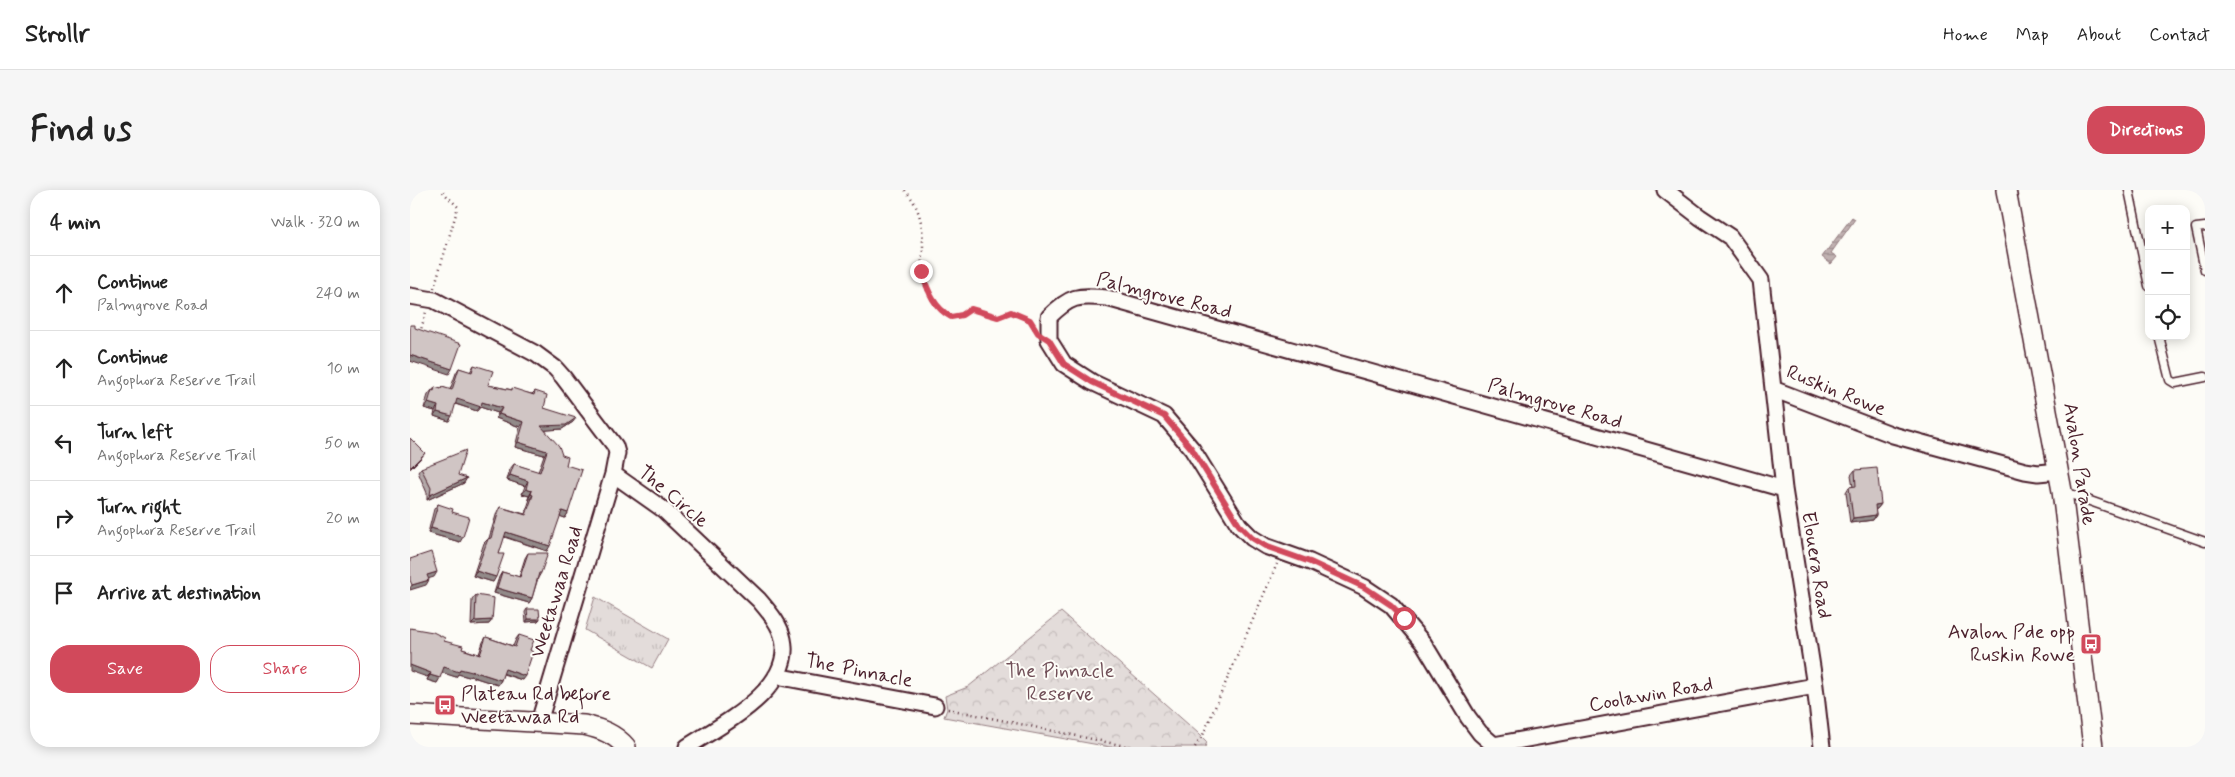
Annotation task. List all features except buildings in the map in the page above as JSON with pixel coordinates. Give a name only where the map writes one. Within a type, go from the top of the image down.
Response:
[{"type":"street","name":"Ruskin Rowe","points":[[1665,190],[1730,237],[1761,280],[1772,389],[1893,435],[2024,471],[2038,473],[2059,471]]},
{"type":"street","name":"Avalon Parade","points":[[2006,190],[2059,471],[2094,747]]},
{"type":"street","name":"The Circle","points":[[410,296],[434,300],[536,354],[555,368],[615,446],[618,453],[613,474],[664,510],[759,600],[773,617],[783,639],[784,660],[770,688],[752,703],[688,747]]},
{"type":"street","name":"Palmgrove Road","points":[[1049,340],[1049,317],[1065,301],[1086,296],[1107,298],[1784,489]]},
{"type":"street","points":[[1049,340],[1064,364],[1092,382],[1164,416],[1192,449],[1239,525],[1252,538],[1265,546],[1283,551],[1364,587],[1391,605],[1424,644],[1468,717],[1480,733],[1495,746]]},
{"type":"street","name":"Elouera Road","points":[[1772,389],[1784,489],[1815,686],[1822,747]]},
{"type":"street","name":"Weetawaa Road","points":[[538,722],[613,474]]},
{"type":"street","name":"The Pinnacle","points":[[776,676],[935,706]]},
{"type":"street","name":"Coolawin Road","points":[[1495,746],[1815,686]]},
{"type":"street","points":[[410,715],[584,725],[600,729],[620,740],[626,747]]},
{"type":"lane","points":[[2129,190],[2145,267]]},
{"type":"lane","points":[[2205,227],[2196,228],[2205,270]]},
{"type":"lane","points":[[2160,340],[2170,380],[2176,383],[2205,377]]},
{"type":"lane","points":[[2062,491],[2205,542]]},
{"type":"path","points":[[418,338],[458,206],[442,190]]},
{"type":"path","points":[[905,190],[914,200],[922,224],[921,271],[929,293],[941,312],[951,317],[962,315],[971,309],[998,317],[1011,312],[1030,320],[1038,333],[1049,340]]},
{"type":"path","points":[[1195,747],[1203,735],[1283,551]]},
{"type":"path","points":[[935,706],[1130,747]]},
{"type":"green space","points":[[595,597],[668,639],[652,668],[585,630]]},
{"type":"green space","name":"The Pinnacle Reserve","points":[[1061,612],[1198,733],[1207,742],[1205,747],[1110,747],[944,717],[947,709],[945,696],[968,687]]},
{"type":"shaded area","points":[[1852,217],[1855,219],[1831,253],[1837,257],[1831,264],[1822,257]]},
{"type":"place","name":"Avalon Pde opp Ruskin Rowe","points":[[2091,644]]},
{"type":"place","name":"Plateau Rd before Weetawaa Rd","points":[[445,705]]},
{"type":"route","points":[[921,271],[929,293],[941,312],[951,317],[962,315],[971,309],[998,317],[1011,312],[1030,320],[1038,333],[1049,340],[1064,364],[1092,382],[1164,416],[1192,449],[1239,525],[1252,538],[1265,546],[1310,562],[1364,587],[1391,605],[1404,618]]}]
